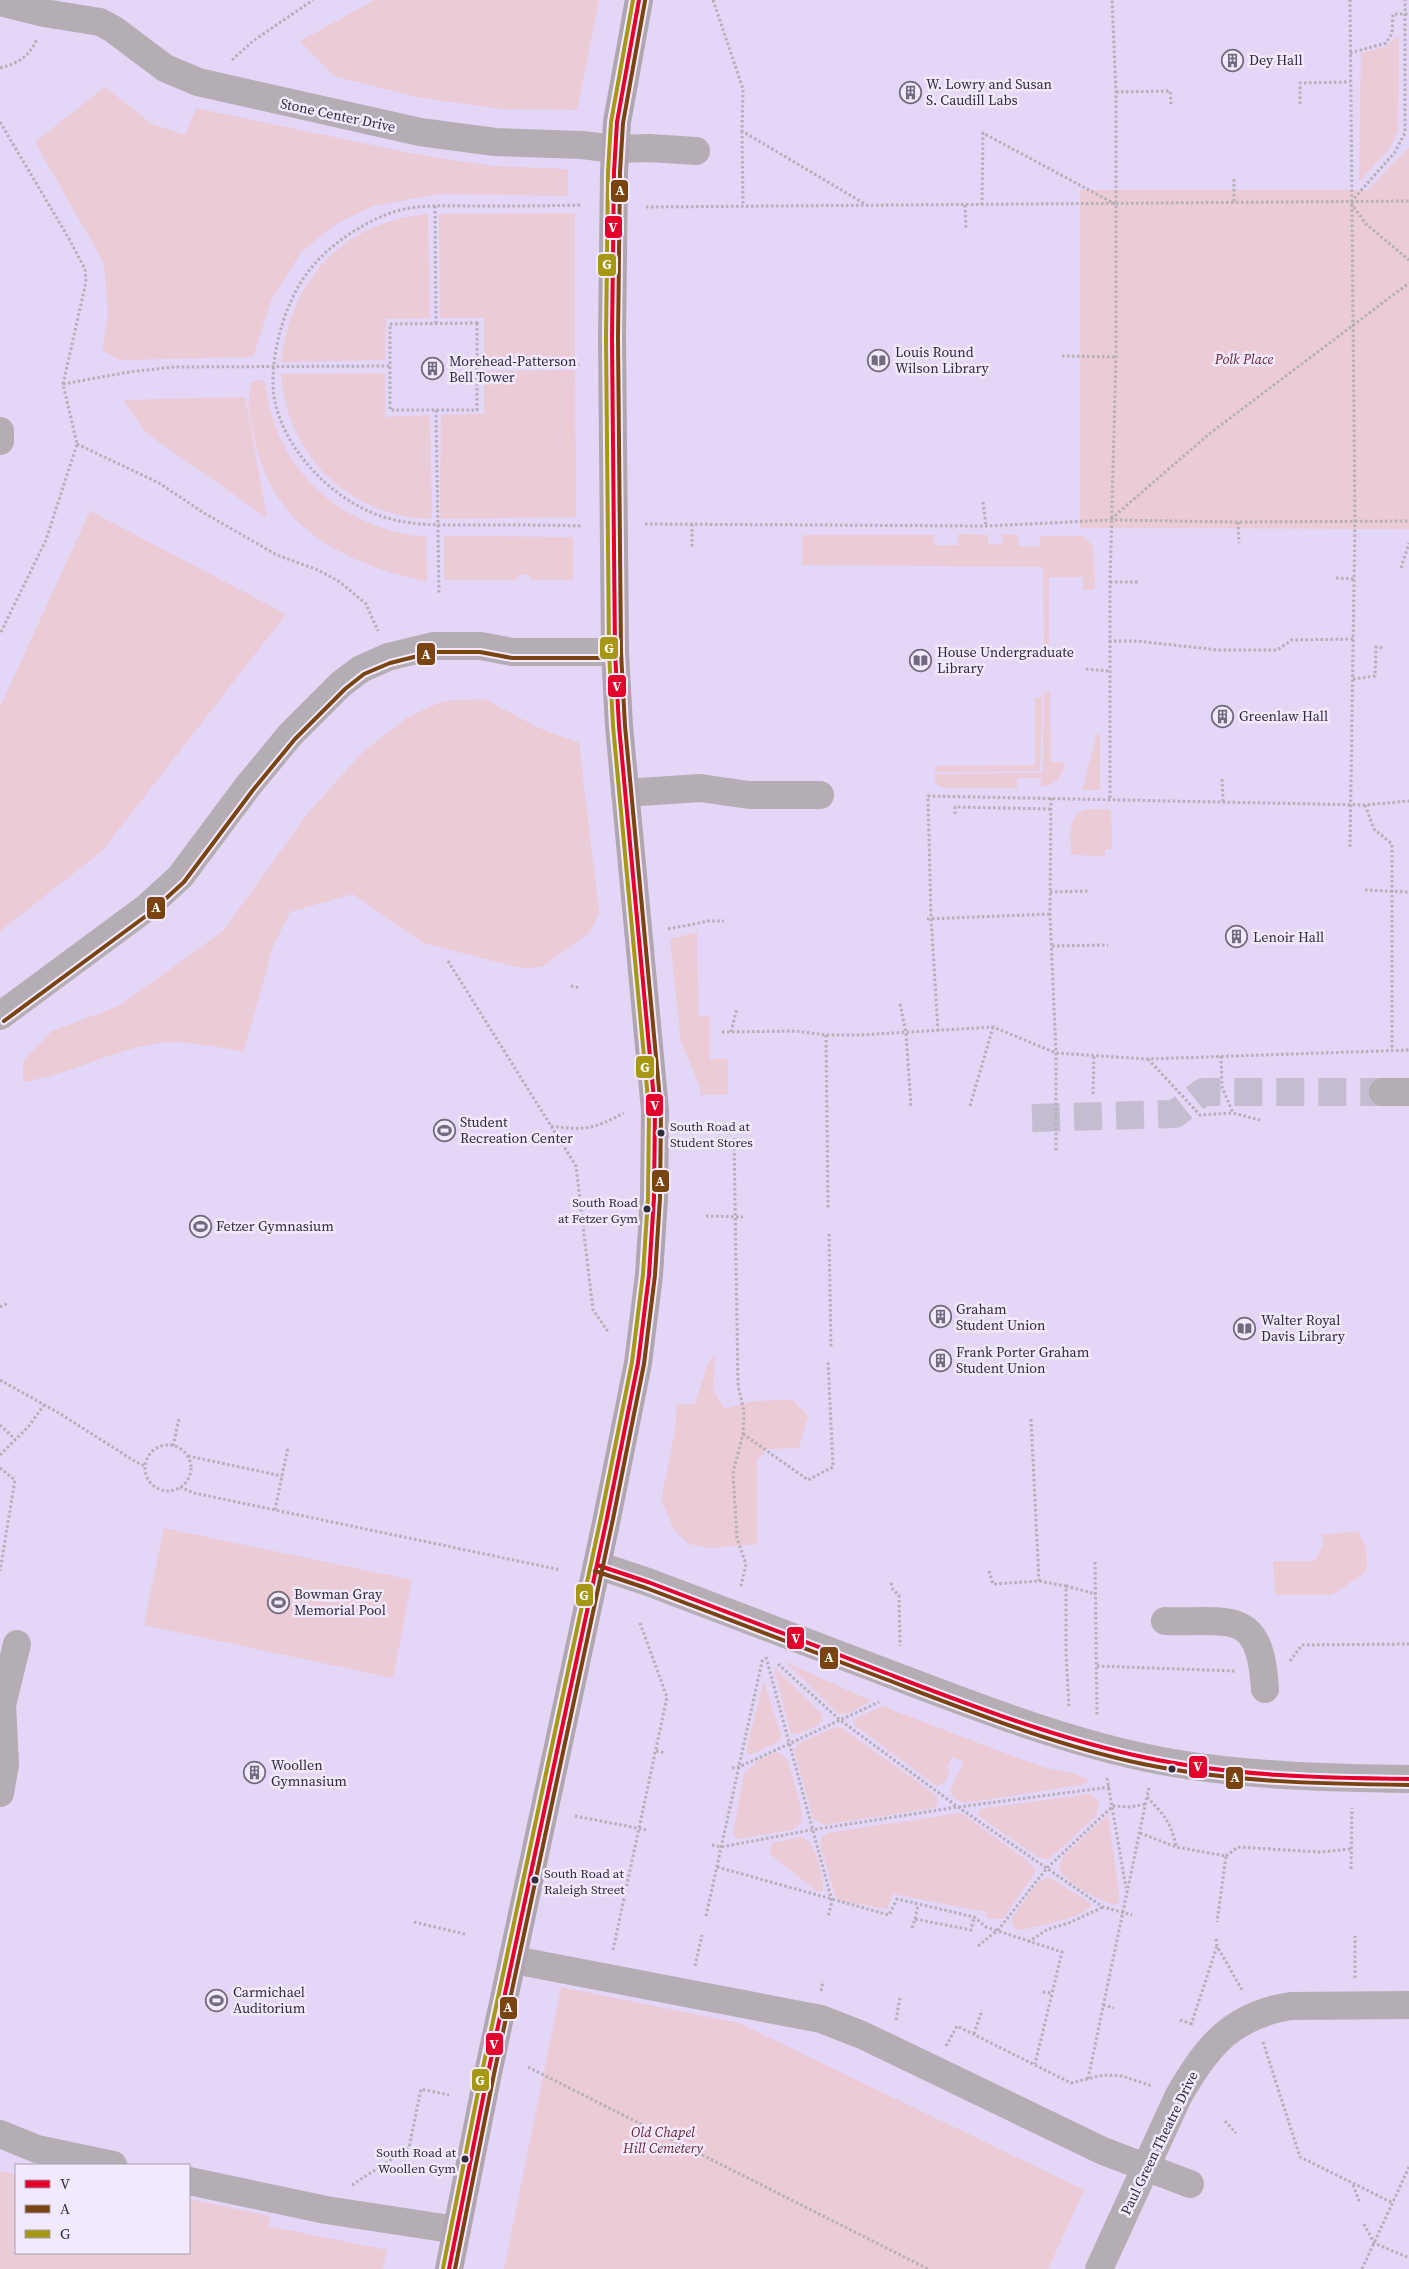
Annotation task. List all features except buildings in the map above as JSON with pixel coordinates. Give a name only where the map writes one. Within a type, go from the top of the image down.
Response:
[{"type":"main road","points":[[449,2269],[638,1364],[649,1275],[654,1198],[655,1110],[625,793],[615,652],[612,338],[615,149],[626,67],[640,0]]},
{"type":"street","name":"Stone Center Drive","points":[[0,2],[44,13],[100,22],[181,76],[269,100],[420,132],[495,142],[582,145],[615,149],[696,150]]},
{"type":"street","points":[[0,431],[0,441]]},
{"type":"street","points":[[0,1016],[146,908],[180,877],[248,786],[290,735],[341,684],[362,669],[388,657],[433,646],[481,646],[512,652],[615,652]]},
{"type":"street","points":[[625,793],[700,788],[749,795],[820,795]]},
{"type":"street","points":[[597,1565],[648,1582],[979,1708],[1108,1748],[1179,1764],[1261,1773],[1409,1780]]},
{"type":"street","points":[[1165,1621],[1234,1623],[1249,1631],[1261,1652],[1265,1689]]},
{"type":"street","points":[[0,1793],[5,1764],[2,1705],[17,1644]]},
{"type":"street","points":[[514,1960],[821,2019],[862,2035],[1103,2151],[1190,2184]]},
{"type":"street","name":"Paul Green Theatre Drive","points":[[1099,2269],[1178,2097],[1206,2052],[1220,2037],[1254,2015],[1291,2006],[1409,2005]]},
{"type":"street","points":[[0,2134],[37,2149],[108,2164]]},
{"type":"street","points":[[190,2181],[316,2208],[457,2230]]},
{"type":"path","points":[[228,63],[253,41],[313,0]]},
{"type":"path","points":[[713,0],[743,89],[743,206]]},
{"type":"path","points":[[1110,798],[1110,520],[1116,357],[1116,92],[1112,0]]},
{"type":"path","points":[[1350,0],[1355,522],[1350,847]]},
{"type":"path","points":[[1351,203],[1395,152],[1407,133],[1407,14],[1405,0]]},
{"type":"path","points":[[1350,53],[1386,43],[1392,33],[1393,14],[1407,14]]},
{"type":"path","points":[[0,68],[24,59],[36,40]]},
{"type":"path","points":[[1300,104],[1300,83],[1350,82]]},
{"type":"path","points":[[1116,92],[1170,91],[1170,104]]},
{"type":"path","points":[[0,122],[84,269],[86,282],[83,304],[63,384],[77,444],[46,540],[0,634]]},
{"type":"path","points":[[742,131],[866,204]]},
{"type":"path","points":[[982,205],[983,133],[1116,204]]},
{"type":"path","points":[[1234,179],[1234,204]]},
{"type":"path","points":[[646,207],[866,204],[1234,204],[1409,201]]},
{"type":"path","points":[[1351,203],[1366,224],[1409,260]]},
{"type":"path","points":[[580,205],[435,206],[388,214],[345,237],[325,253],[310,269],[290,305],[280,332],[274,368],[273,389],[280,415],[293,445],[308,466],[339,496],[372,513],[408,523],[583,526]]},
{"type":"path","points":[[965,205],[966,230]]},
{"type":"path","points":[[435,206],[436,324]]},
{"type":"path","points":[[1110,520],[1209,434],[1409,283]]},
{"type":"path","points":[[477,323],[477,410],[390,410],[390,324],[436,324],[477,323]]},
{"type":"path","points":[[1062,356],[1116,357]]},
{"type":"path","points":[[477,366],[581,365]]},
{"type":"path","points":[[63,384],[151,369],[390,366]]},
{"type":"path","points":[[436,410],[438,594]]},
{"type":"path","points":[[77,444],[158,483],[212,518],[277,555],[318,570],[346,586],[366,604],[388,657]]},
{"type":"path","points":[[983,502],[986,526]]},
{"type":"path","points":[[645,524],[986,526],[1110,520],[1238,522],[1409,521]]},
{"type":"path","points":[[1238,522],[1239,543]]},
{"type":"path","points":[[692,524],[692,548]]},
{"type":"path","points":[[1401,568],[1409,543]]},
{"type":"path","points":[[1336,578],[1354,579]]},
{"type":"path","points":[[1110,582],[1140,582]]},
{"type":"path","points":[[1110,641],[1136,641],[1219,652],[1276,650],[1292,640],[1354,638]]},
{"type":"path","points":[[1354,679],[1375,676],[1376,647],[1384,648]]},
{"type":"path","points":[[1086,669],[1109,671]]},
{"type":"path","points":[[1222,779],[1223,801]]},
{"type":"path","points":[[938,1031],[931,918],[928,796],[1110,798],[1365,805],[1409,801]]},
{"type":"path","points":[[1051,797],[1050,914],[1056,1053],[1056,1152]]},
{"type":"path","points":[[1365,805],[1374,829],[1392,844],[1392,1050]]},
{"type":"path","points":[[955,814],[955,807],[1051,809]]},
{"type":"path","points":[[1366,890],[1409,892]]},
{"type":"path","points":[[1050,892],[1089,891]]},
{"type":"path","points":[[927,919],[1050,914]]},
{"type":"path","points":[[668,929],[709,921],[724,921]]},
{"type":"path","points":[[1052,946],[1108,945]]},
{"type":"path","points":[[448,960],[576,1166],[593,1310],[609,1333]]},
{"type":"path","points":[[571,986],[580,988]]},
{"type":"path","points":[[900,1004],[906,1033],[912,1107]]},
{"type":"path","points":[[731,1032],[737,1008]]},
{"type":"path","points":[[722,1032],[794,1031],[826,1035],[906,1033],[993,1027],[1056,1053],[1147,1059],[1409,1050]]},
{"type":"path","points":[[970,1106],[993,1027]]},
{"type":"path","points":[[826,1035],[828,1208]]},
{"type":"path","points":[[1093,1094],[1094,1055]]},
{"type":"path","points":[[1222,1056],[1222,1087],[1233,1113]]},
{"type":"path","points":[[1147,1059],[1200,1115],[1233,1113],[1260,1120]]},
{"type":"path","points":[[551,1126],[578,1130],[591,1128],[624,1114]]},
{"type":"path","points":[[734,1138],[738,1386],[744,1411],[743,1434],[733,1472],[737,1538],[746,1564],[740,1589]]},
{"type":"path","points":[[706,1216],[743,1217]]},
{"type":"path","points":[[829,1234],[831,1347]]},
{"type":"path","points":[[0,1306],[9,1303]]},
{"type":"path","points":[[743,1434],[808,1480],[833,1467],[828,1361]]},
{"type":"path","points":[[0,1380],[145,1466]]},
{"type":"path","points":[[0,1455],[29,1426],[44,1405]]},
{"type":"path","points":[[173,1446],[179,1419]]},
{"type":"path","points":[[1031,1419],[1039,1581]]},
{"type":"path","points":[[0,1425],[15,1439]]},
{"type":"path","points":[[187,1456],[190,1476],[180,1487],[165,1491],[156,1488],[149,1480],[145,1466],[152,1452],[160,1447],[173,1446],[187,1456],[282,1476]]},
{"type":"path","points":[[275,1510],[288,1447]]},
{"type":"path","points":[[0,1468],[15,1480],[0,1572]]},
{"type":"path","points":[[180,1487],[194,1493],[560,1570]]},
{"type":"path","points":[[1095,1562],[1096,1719]]},
{"type":"path","points":[[989,1571],[993,1584],[1039,1581],[1096,1594]]},
{"type":"path","points":[[891,1583],[893,1590],[899,1595],[900,1650]]},
{"type":"path","points":[[1066,1586],[1066,1652],[1069,1711]]},
{"type":"path","points":[[608,1977],[667,1697],[640,1623]]},
{"type":"path","points":[[764,1652],[840,1720],[958,1807],[1103,1907],[1132,1915]]},
{"type":"path","points":[[764,1652],[811,1830],[832,1901],[828,1917]]},
{"type":"path","points":[[706,1916],[764,1652]]},
{"type":"path","points":[[732,1768],[739,1767],[883,1700]]},
{"type":"path","points":[[656,1751],[666,1753]]},
{"type":"path","points":[[1107,1778],[1126,1891]]},
{"type":"path","points":[[1088,2079],[1149,1786]]},
{"type":"path","points":[[712,1845],[722,1847],[811,1830],[958,1807],[1110,1788]]},
{"type":"path","points":[[1147,1797],[1167,1818],[1173,1830],[1176,1847]]},
{"type":"path","points":[[978,1946],[998,1930],[1047,1868],[1113,1806],[1130,1807],[1146,1804]]},
{"type":"path","points":[[1351,1869],[1352,1808]]},
{"type":"path","points":[[575,1816],[647,1830]]},
{"type":"path","points":[[1140,1833],[1176,1847],[1226,1856]]},
{"type":"path","points":[[1217,1922],[1226,1856],[1238,1847],[1310,1852],[1352,1849]]},
{"type":"path","points":[[717,1867],[832,1901],[889,1915],[897,1899],[974,1916],[986,1927],[1062,1952],[1035,2064]]},
{"type":"path","points":[[912,1928],[918,1904]]},
{"type":"path","points":[[1028,1942],[1048,1929],[1069,1923],[1103,1907]]},
{"type":"path","points":[[915,1919],[971,1930],[974,1916]]},
{"type":"path","points":[[414,1922],[465,1934]]},
{"type":"path","points":[[693,1973],[702,1935]]},
{"type":"path","points":[[1355,1936],[1355,1984]]},
{"type":"path","points":[[1216,1939],[1217,1946],[1254,2015],[1300,2157],[1353,2185],[1393,2203]]},
{"type":"path","points":[[1188,2032],[1217,1946]]},
{"type":"path","points":[[1043,1992],[1051,1993]]},
{"type":"path","points":[[894,2028],[900,1998]]},
{"type":"path","points":[[1103,2006],[1114,2008]]},
{"type":"path","points":[[974,2034],[982,2010]]},
{"type":"path","points":[[1180,2020],[1196,2026]]},
{"type":"path","points":[[528,2067],[928,2269]]},
{"type":"path","points":[[316,2208],[409,2148],[421,2089],[448,2095]]},
{"type":"path","points":[[1225,2121],[1236,2132]]},
{"type":"path","points":[[1362,2269],[1409,2167]]},
{"type":"path","points":[[1353,2185],[1360,2203]]},
{"type":"path","points":[[1364,2224],[1374,2242],[1409,2258]]},
{"type":"shaded area","points":[[0,0],[1409,0],[1409,2269],[0,2269]]},
{"type":"green space","points":[[375,0],[599,0],[577,110],[502,109],[422,98],[334,76],[300,41]]},
{"type":"green space","points":[[1399,37],[1398,130],[1390,148],[1359,182],[1361,53],[1385,47]]},
{"type":"green space","points":[[105,87],[152,124],[185,135],[196,108],[420,155],[494,166],[568,169],[568,196],[439,194],[373,206],[336,224],[301,252],[271,301],[253,357],[120,360],[102,350],[108,314],[104,263],[35,142]]},
{"type":"green space","name":"Polk Place","points":[[1409,147],[1409,529],[1080,528],[1080,190],[1368,190]]},
{"type":"green space","points":[[575,213],[575,360],[484,361],[484,318],[440,318],[439,214]]},
{"type":"green space","points":[[428,214],[430,318],[386,319],[385,360],[281,362],[287,332],[296,305],[309,281],[326,260],[347,242],[371,229],[398,219]]},
{"type":"green space","points":[[575,370],[576,517],[440,519],[441,415],[484,414],[484,371]]},
{"type":"green space","points":[[385,373],[385,417],[430,415],[432,519],[402,515],[374,507],[350,494],[328,477],[310,456],[296,432],[286,404],[281,374]]},
{"type":"green space","points":[[262,380],[265,382],[271,413],[282,442],[297,467],[317,489],[340,508],[366,522],[395,532],[426,537],[427,582],[368,565],[342,553],[318,538],[297,520],[279,499],[265,473],[250,419],[249,397],[252,382]]},
{"type":"green space","points":[[245,397],[267,518],[145,432],[123,400]]},
{"type":"green space","points":[[90,511],[286,614],[102,851],[0,931],[0,707]]},
{"type":"green space","points":[[958,534],[988,535],[988,544],[1002,545],[1002,534],[1018,535],[1018,546],[1040,547],[1040,536],[1083,536],[1093,546],[1095,589],[1083,590],[1083,577],[1049,577],[1049,649],[1044,650],[1043,567],[802,565],[802,536],[805,535],[934,535],[934,545],[958,545]]},
{"type":"green space","points":[[444,536],[573,537],[573,580],[531,580],[530,576],[523,574],[515,580],[444,580]]},
{"type":"green space","points":[[1044,692],[1050,692],[1051,762],[1065,762],[1058,780],[1051,785],[1041,787],[1041,778],[1017,778],[1017,788],[943,788],[936,784],[934,774],[1043,773]]},
{"type":"green space","points":[[1042,697],[1040,771],[935,772],[935,766],[1035,765],[1035,698]]},
{"type":"green space","points":[[484,699],[539,728],[579,743],[599,913],[590,932],[542,967],[521,968],[423,943],[353,894],[290,912],[273,946],[244,1051],[168,1042],[132,1049],[60,1073],[23,1082],[23,1061],[52,1031],[119,1006],[223,931],[308,813],[362,753],[408,717],[443,701]]},
{"type":"green space","points":[[1097,734],[1100,734],[1100,790],[1082,790]]},
{"type":"green space","points":[[1089,810],[1111,810],[1112,849],[1105,849],[1105,856],[1072,855],[1071,830],[1074,819],[1078,814]]},
{"type":"green space","points":[[697,932],[698,1016],[710,1016],[710,1059],[728,1059],[728,1095],[700,1095],[700,1086],[681,1042],[670,939]]},
{"type":"green space","points":[[715,1354],[713,1389],[724,1409],[753,1401],[793,1400],[808,1416],[799,1448],[766,1449],[757,1460],[757,1544],[711,1548],[689,1544],[675,1531],[661,1500],[675,1431],[677,1404],[695,1404],[707,1366]]},
{"type":"green space","name":"Bowman Gray Memorial Pool","points":[[164,1528],[412,1580],[393,1678],[144,1625]]},
{"type":"green space","points":[[1358,1531],[1366,1547],[1367,1571],[1332,1595],[1275,1595],[1273,1561],[1315,1561],[1323,1545],[1322,1535]]},
{"type":"green space","points":[[784,1661],[871,1701],[849,1713],[839,1714]]},
{"type":"green space","points":[[774,1667],[821,1713],[823,1720],[820,1723],[804,1732],[791,1734]]},
{"type":"green space","points":[[764,1681],[781,1736],[779,1741],[750,1755],[746,1751]]},
{"type":"green space","points":[[882,1706],[1040,1766],[1077,1775],[1088,1780],[1086,1784],[965,1803],[953,1798],[950,1790],[964,1762],[952,1757],[947,1768],[950,1770],[945,1783],[937,1786],[853,1724],[854,1719]]},
{"type":"green space","points":[[835,1727],[842,1728],[937,1796],[937,1805],[933,1808],[824,1825],[813,1818],[794,1749],[801,1742]]},
{"type":"green space","points":[[775,1752],[783,1755],[788,1761],[802,1811],[801,1823],[793,1830],[737,1839],[733,1832],[744,1774],[759,1760]]},
{"type":"green space","points":[[1091,1794],[1099,1803],[1096,1816],[1048,1860],[1038,1857],[980,1817],[978,1813],[980,1809]]},
{"type":"green space","points":[[959,1813],[966,1816],[1025,1859],[1036,1871],[1003,1919],[986,1918],[986,1912],[893,1894],[887,1909],[841,1901],[835,1896],[820,1844],[823,1836],[828,1833]]},
{"type":"green space","points":[[1108,1815],[1120,1901],[1115,1905],[1093,1896],[1074,1884],[1061,1873],[1059,1868],[1063,1856]]},
{"type":"green space","points":[[801,1837],[811,1845],[817,1858],[823,1886],[823,1890],[818,1892],[769,1853],[772,1843]]},
{"type":"green space","points":[[1048,1877],[1088,1901],[1091,1905],[1080,1914],[1060,1921],[1022,1930],[1014,1928],[1011,1919],[1039,1882]]},
{"type":"green space","name":"Old Chapel Hill Cemetery","points":[[561,1987],[739,2023],[1084,2190],[1048,2269],[504,2269]]},
{"type":"green space","points":[[0,2171],[15,2174],[15,2254],[190,2254],[190,2199],[270,2216],[268,2226],[387,2250],[383,2269],[0,2269]]},
{"type":"tunnel","points":[[1032,1118],[1175,1114],[1203,1092],[1383,1092]]},
{"type":"transit line","name":"G","points":[[443,2268],[482,2072],[601,1517],[632,1362],[643,1274],[648,1198],[649,1110],[613,726],[609,652],[606,338],[608,172],[611,122],[633,0]]},
{"type":"transit line","name":"V","points":[[449,2269],[488,2073],[607,1518],[638,1363],[649,1275],[654,1198],[655,1110],[619,726],[615,652],[612,338],[614,172],[617,122],[639,0]]},
{"type":"transit line","name":"A","points":[[455,2269],[494,2074],[613,1519],[644,1364],[655,1275],[660,1198],[661,1110],[625,726],[621,652],[618,338],[620,172],[623,123],[645,1]]},
{"type":"transit line","name":"A","points":[[4,1021],[150,913],[184,882],[253,790],[295,739],[345,689],[364,674],[390,663],[434,652],[480,652],[512,658],[615,658]]},
{"type":"transit line","name":"V","points":[[597,1565],[648,1582],[981,1709],[1045,1731],[1110,1749],[1176,1763],[1242,1772],[1309,1777],[1409,1779]]},
{"type":"transit line","name":"A","points":[[595,1571],[646,1588],[980,1715],[1044,1737],[1110,1756],[1143,1764],[1209,1775],[1309,1783],[1409,1785]]},
{"type":"place","name":"Dey Hall","points":[[1233,60]]},
{"type":"place","name":"W. Lowry and Susan S. Caudill Labs","points":[[910,92]]},
{"type":"place","name":"Louis Round Wilson Library","points":[[879,360]]},
{"type":"place","name":"Morehead-Patterson Bell Tower","points":[[433,369]]},
{"type":"place","name":"House Undergraduate Library","points":[[921,660]]},
{"type":"place","name":"Greenlaw Hall","points":[[1223,716]]},
{"type":"place","name":"Lenoir Hall","points":[[1237,937]]},
{"type":"place","name":"Student Recreation Center","points":[[444,1130]]},
{"type":"place","name":"South Road at Student Stores","points":[[661,1133]]},
{"type":"place","name":"South Road at Fetzer Gym","points":[[647,1209]]},
{"type":"place","name":"Fetzer Gymnasium","points":[[200,1226]]},
{"type":"place","name":"Graham Student Union","points":[[940,1317]]},
{"type":"place","name":"Walter Royal Davis Library","points":[[1245,1328]]},
{"type":"place","name":"Frank Porter Graham Student Union","points":[[940,1360]]},
{"type":"place","name":"Bowman Gray Memorial Pool","points":[[278,1602]]},
{"type":"place","name":"Woollen Gymnasium","points":[[255,1773]]},
{"type":"place","name":"South Road at Raleigh Street","points":[[535,1880]]},
{"type":"place","name":"Carmichael Auditorium","points":[[217,2000]]},
{"type":"place","name":"South Road at Woollen Gym","points":[[465,2159]]}]
